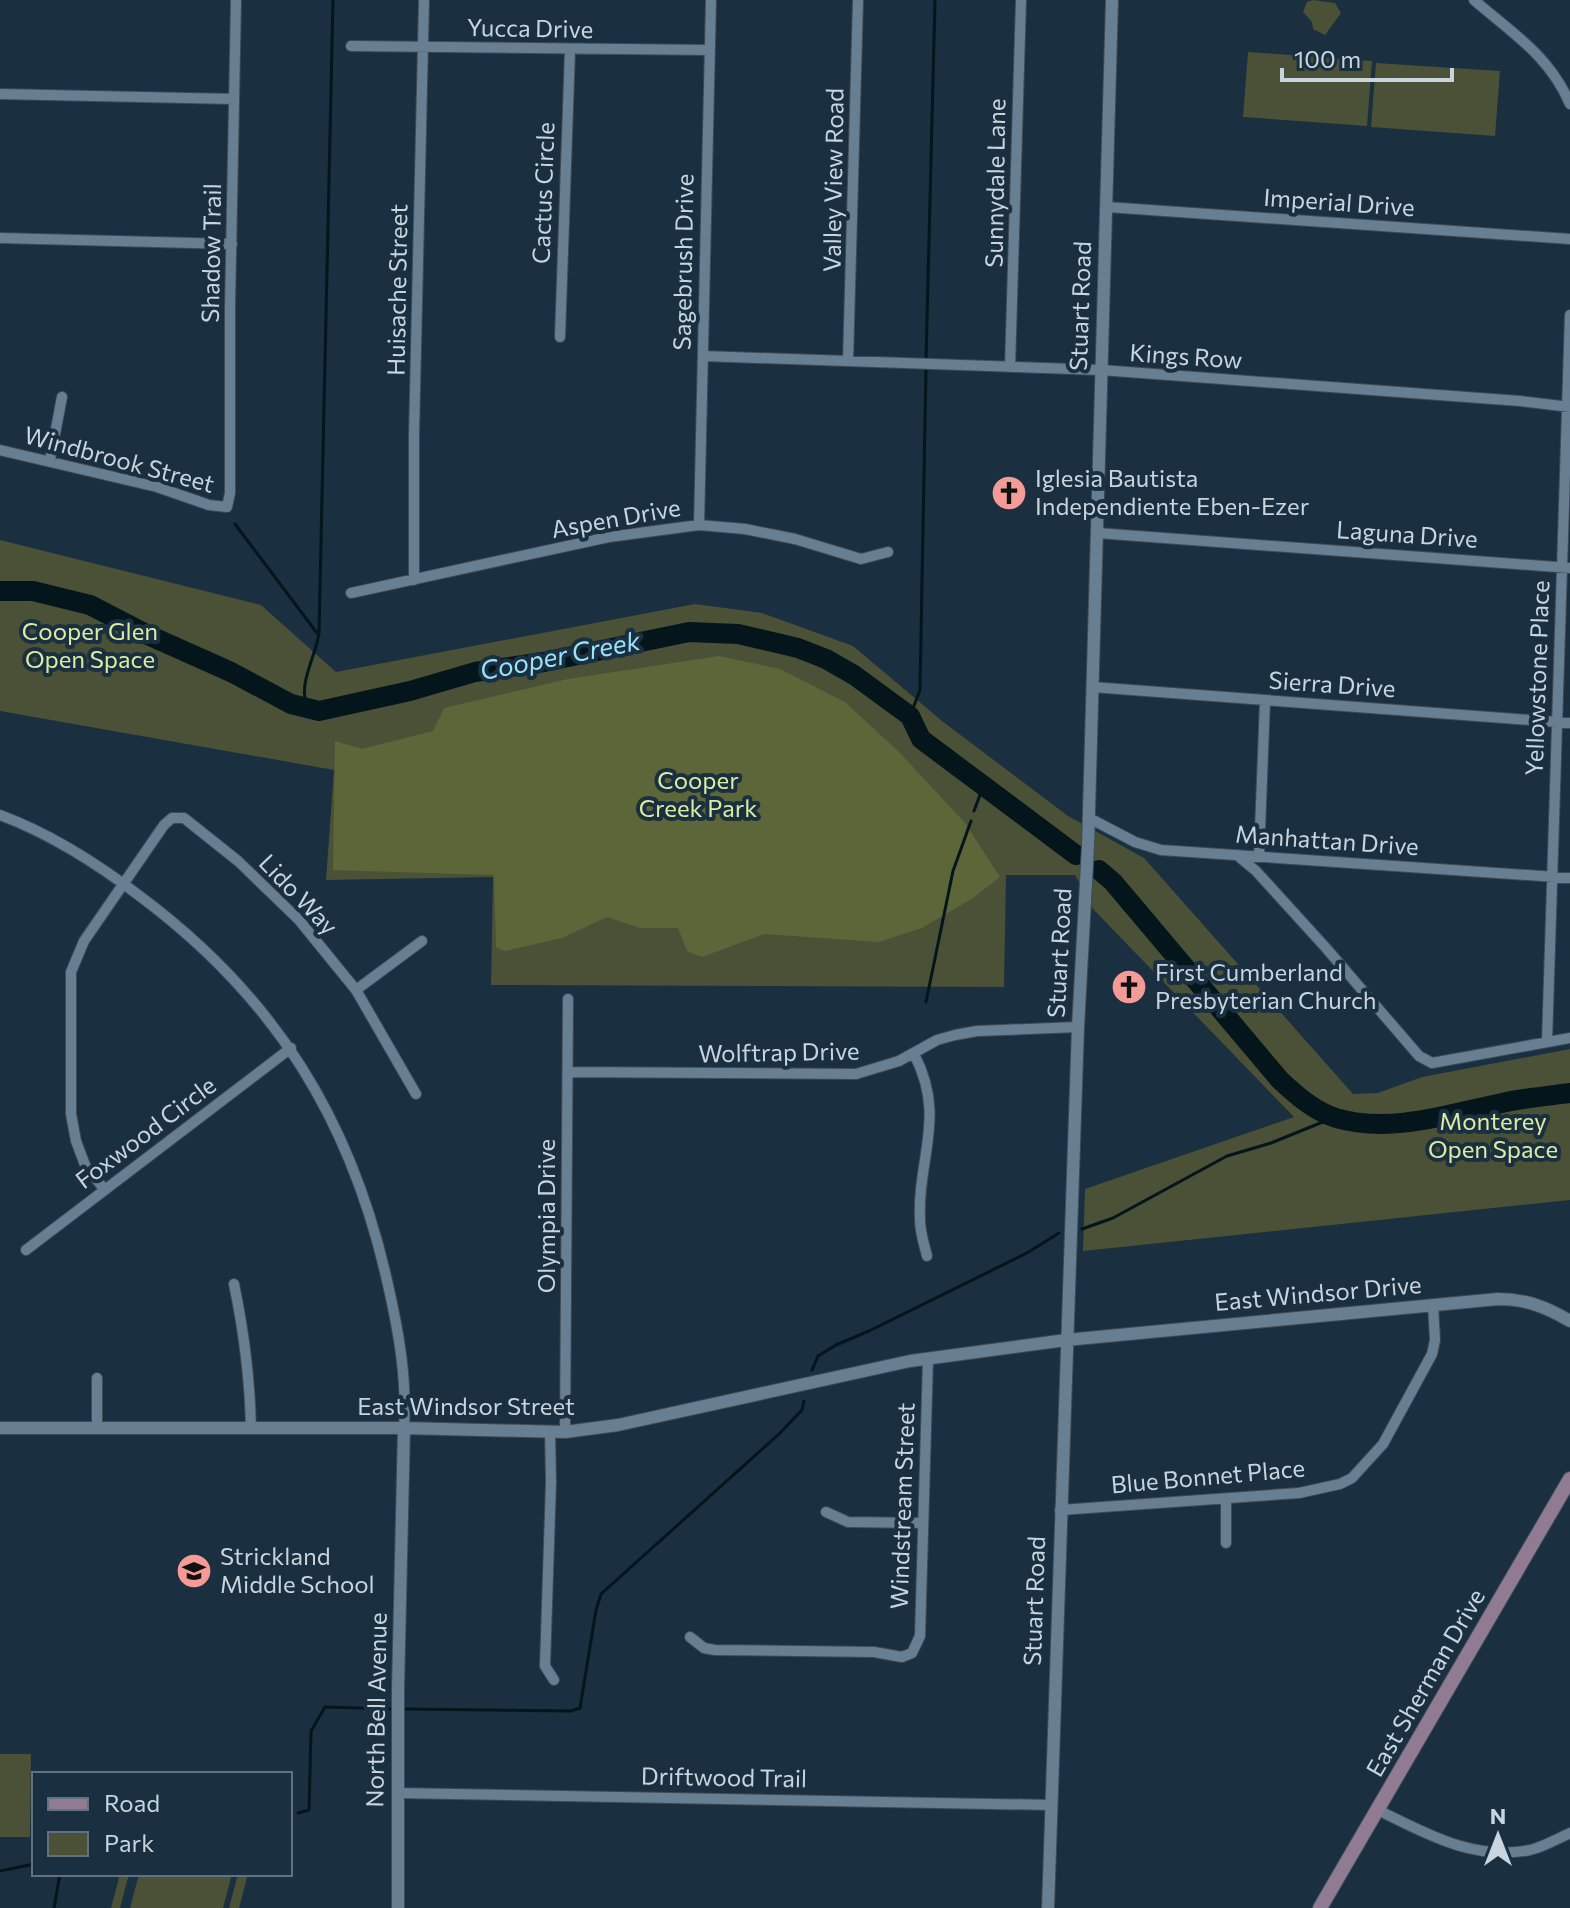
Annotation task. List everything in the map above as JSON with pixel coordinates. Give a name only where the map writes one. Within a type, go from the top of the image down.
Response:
[{"type":"main road","name":"East Sherman Drive","points":[[1320,1908],[1570,1479]]},
{"type":"street","name":"Shadow Trail","points":[[227,507],[230,493],[236,0]]},
{"type":"street","name":"Huisache Street","points":[[414,580],[414,435],[424,0]]},
{"type":"street","name":"Sagebrush Drive","points":[[699,525],[711,0]]},
{"type":"street","name":"Valley View Road","points":[[848,361],[858,0]]},
{"type":"street","name":"Sunnydale Lane","points":[[1010,367],[1021,0]]},
{"type":"street","name":"Stuart Road","points":[[1048,1908],[1066,1340],[1089,818],[1112,0]]},
{"type":"street","points":[[1474,0],[1549,65],[1562,84],[1570,104]]},
{"type":"street","name":"Yucca Drive","points":[[351,46],[709,50]]},
{"type":"street","name":"Cactus Circle","points":[[560,337],[570,50]]},
{"type":"street","points":[[0,94],[234,99]]},
{"type":"street","name":"Imperial Drive","points":[[1107,207],[1570,239]]},
{"type":"street","points":[[0,238],[232,244]]},
{"type":"street","name":"Yellowstone Place","points":[[1547,1042],[1557,722],[1566,567],[1570,315]]},
{"type":"street","name":"Kings Row","points":[[703,356],[1101,370],[1568,407]]},
{"type":"street","points":[[50,460],[62,397]]},
{"type":"street","name":"Windbrook Street","points":[[0,450],[50,460],[157,487],[209,505],[227,507]]},
{"type":"street","name":"Aspen Drive","points":[[351,593],[609,537],[699,525],[745,529],[795,539],[861,559],[888,552]]},
{"type":"street","name":"Laguna Drive","points":[[1097,533],[1566,567]]},
{"type":"street","name":"Sierra Drive","points":[[1092,687],[1570,723]]},
{"type":"street","points":[[1259,856],[1265,701]]},
{"type":"street","name":"North Bell Avenue","points":[[0,815],[90,860],[175,923],[221,966],[277,1028],[327,1108],[372,1221],[394,1312],[405,1376],[398,1691],[398,1908]]},
{"type":"street","name":"Lido Way","points":[[124,884],[164,825],[172,818],[184,818],[238,861],[299,920],[356,990],[416,1094]]},
{"type":"street","name":"Manhattan Drive","points":[[1089,818],[1135,842],[1161,850],[1570,878]]},
{"type":"street","points":[[1238,856],[1276,893],[1419,1056],[1432,1063],[1570,1038]]},
{"type":"street","points":[[104,1189],[85,1165],[71,1114],[71,972],[84,941],[124,884]]},
{"type":"street","points":[[356,990],[422,941]]},
{"type":"street","name":"Olympia Drive","points":[[565,1432],[568,999]]},
{"type":"street","name":"Wolftrap Drive","points":[[568,1072],[856,1074],[880,1069],[937,1040],[955,1035],[977,1031],[1078,1027]]},
{"type":"street","name":"Foxwood Circle","points":[[26,1250],[291,1048]]},
{"type":"street","points":[[914,1054],[929,1093],[930,1133],[919,1218],[927,1256]]},
{"type":"street","points":[[234,1284],[245,1335],[251,1429]]},
{"type":"street","name":"East Windsor Drive","points":[[1066,1340],[1517,1299],[1546,1307],[1570,1321]]},
{"type":"street","name":"Blue Bonnet Place","points":[[1060,1510],[1299,1493],[1340,1484],[1352,1478],[1383,1444],[1432,1354],[1435,1340],[1433,1305]]},
{"type":"street","name":"East Windsor Street","points":[[0,1428],[404,1428],[565,1432],[618,1425],[928,1359],[1066,1340]]},
{"type":"street","name":"Windstream Street","points":[[690,1637],[704,1648],[715,1650],[874,1652],[902,1657],[912,1653],[920,1636],[928,1359]]},
{"type":"street","points":[[97,1378],[97,1428]]},
{"type":"street","points":[[550,1432],[545,1666],[554,1680]]},
{"type":"street","points":[[1226,1499],[1226,1543]]},
{"type":"street","points":[[826,1512],[848,1522],[923,1523]]},
{"type":"street","name":"Driftwood Trail","points":[[397,1793],[1051,1805]]},
{"type":"street","points":[[1378,1810],[1448,1844],[1489,1853],[1532,1850],[1570,1833]]},
{"type":"green space","points":[[1307,2],[1335,3],[1341,13],[1325,35],[1313,29],[1312,22],[1303,12]]},
{"type":"green space","points":[[1248,52],[1372,61],[1367,126],[1243,117]]},
{"type":"green space","points":[[1376,63],[1500,71],[1495,136],[1371,127]]},
{"type":"green space","name":"Cooper Creek Park","points":[[0,540],[261,605],[336,672],[695,604],[762,613],[853,646],[942,721],[1068,816],[1144,858],[1353,1094],[1378,1093],[1422,1077],[1570,1049],[1570,1200],[1083,1251],[1085,1189],[1294,1117],[1093,909],[1075,875],[1006,875],[1004,987],[491,985],[493,877],[326,880],[334,770],[0,711]]},
{"type":"green space","points":[[719,656],[780,669],[845,702],[899,752],[965,823],[1000,877],[973,898],[922,928],[879,942],[764,934],[702,957],[687,951],[678,928],[640,928],[607,917],[562,938],[505,951],[496,947],[494,875],[333,870],[335,741],[362,749],[433,731],[444,708],[568,679]]},
{"type":"green space","points":[[0,1754],[31,1754],[30,1837],[0,1837]]},
{"type":"green space","points":[[119,1876],[128,1876],[120,1908],[111,1908]]},
{"type":"green space","points":[[138,1876],[231,1876],[223,1908],[130,1908]]},
{"type":"green space","points":[[237,1876],[247,1876],[239,1908],[229,1908]]},
{"type":"waterway","points":[[307,709],[306,680],[319,633],[333,0]]},
{"type":"waterway","points":[[926,360],[935,0]]},
{"type":"waterway","points":[[910,716],[920,690],[926,368]]},
{"type":"waterway","points":[[235,524],[317,633]]},
{"type":"waterway","name":"Cooper Creek","points":[[0,591],[33,591],[90,605],[291,704],[319,711],[410,691],[475,672],[544,662],[689,632],[738,634],[798,648],[854,675],[910,716],[921,739],[1076,855]]},
{"type":"waterway","points":[[974,811],[983,787]]},
{"type":"waterway","points":[[926,1002],[953,871],[971,821]]},
{"type":"waterway","name":"Cooper Creek","points":[[1099,870],[1113,882],[1280,1080],[1306,1102],[1328,1115],[1357,1122],[1399,1123],[1570,1093]]},
{"type":"waterway","points":[[1082,1229],[1113,1218],[1227,1156],[1271,1143],[1335,1117]]},
{"type":"waterway","points":[[812,1370],[818,1356],[836,1345],[1027,1253],[1059,1233]]},
{"type":"waterway","points":[[403,1709],[571,1711],[580,1708],[601,1594],[779,1434],[802,1410],[804,1401]]},
{"type":"waterway","points":[[298,1813],[309,1810],[311,1731],[325,1707],[396,1709]]},
{"type":"waterway","points":[[0,1871],[32,1864]]},
{"type":"waterway","points":[[54,1908],[60,1876]]},
{"type":"place","name":"Iglesia Bautista Independiente Eben-Ezer","points":[[1009,493]]},
{"type":"place","name":"First Cumberland Presbyterian Church","points":[[1129,987]]},
{"type":"place","name":"Strickland Middle School","points":[[194,1571]]},
{"type":"park label","name":"Cooper Glen Open Space","points":[[90,646]]},
{"type":"park label","name":"Monterey Open Space","points":[[1493,1136]]}]
